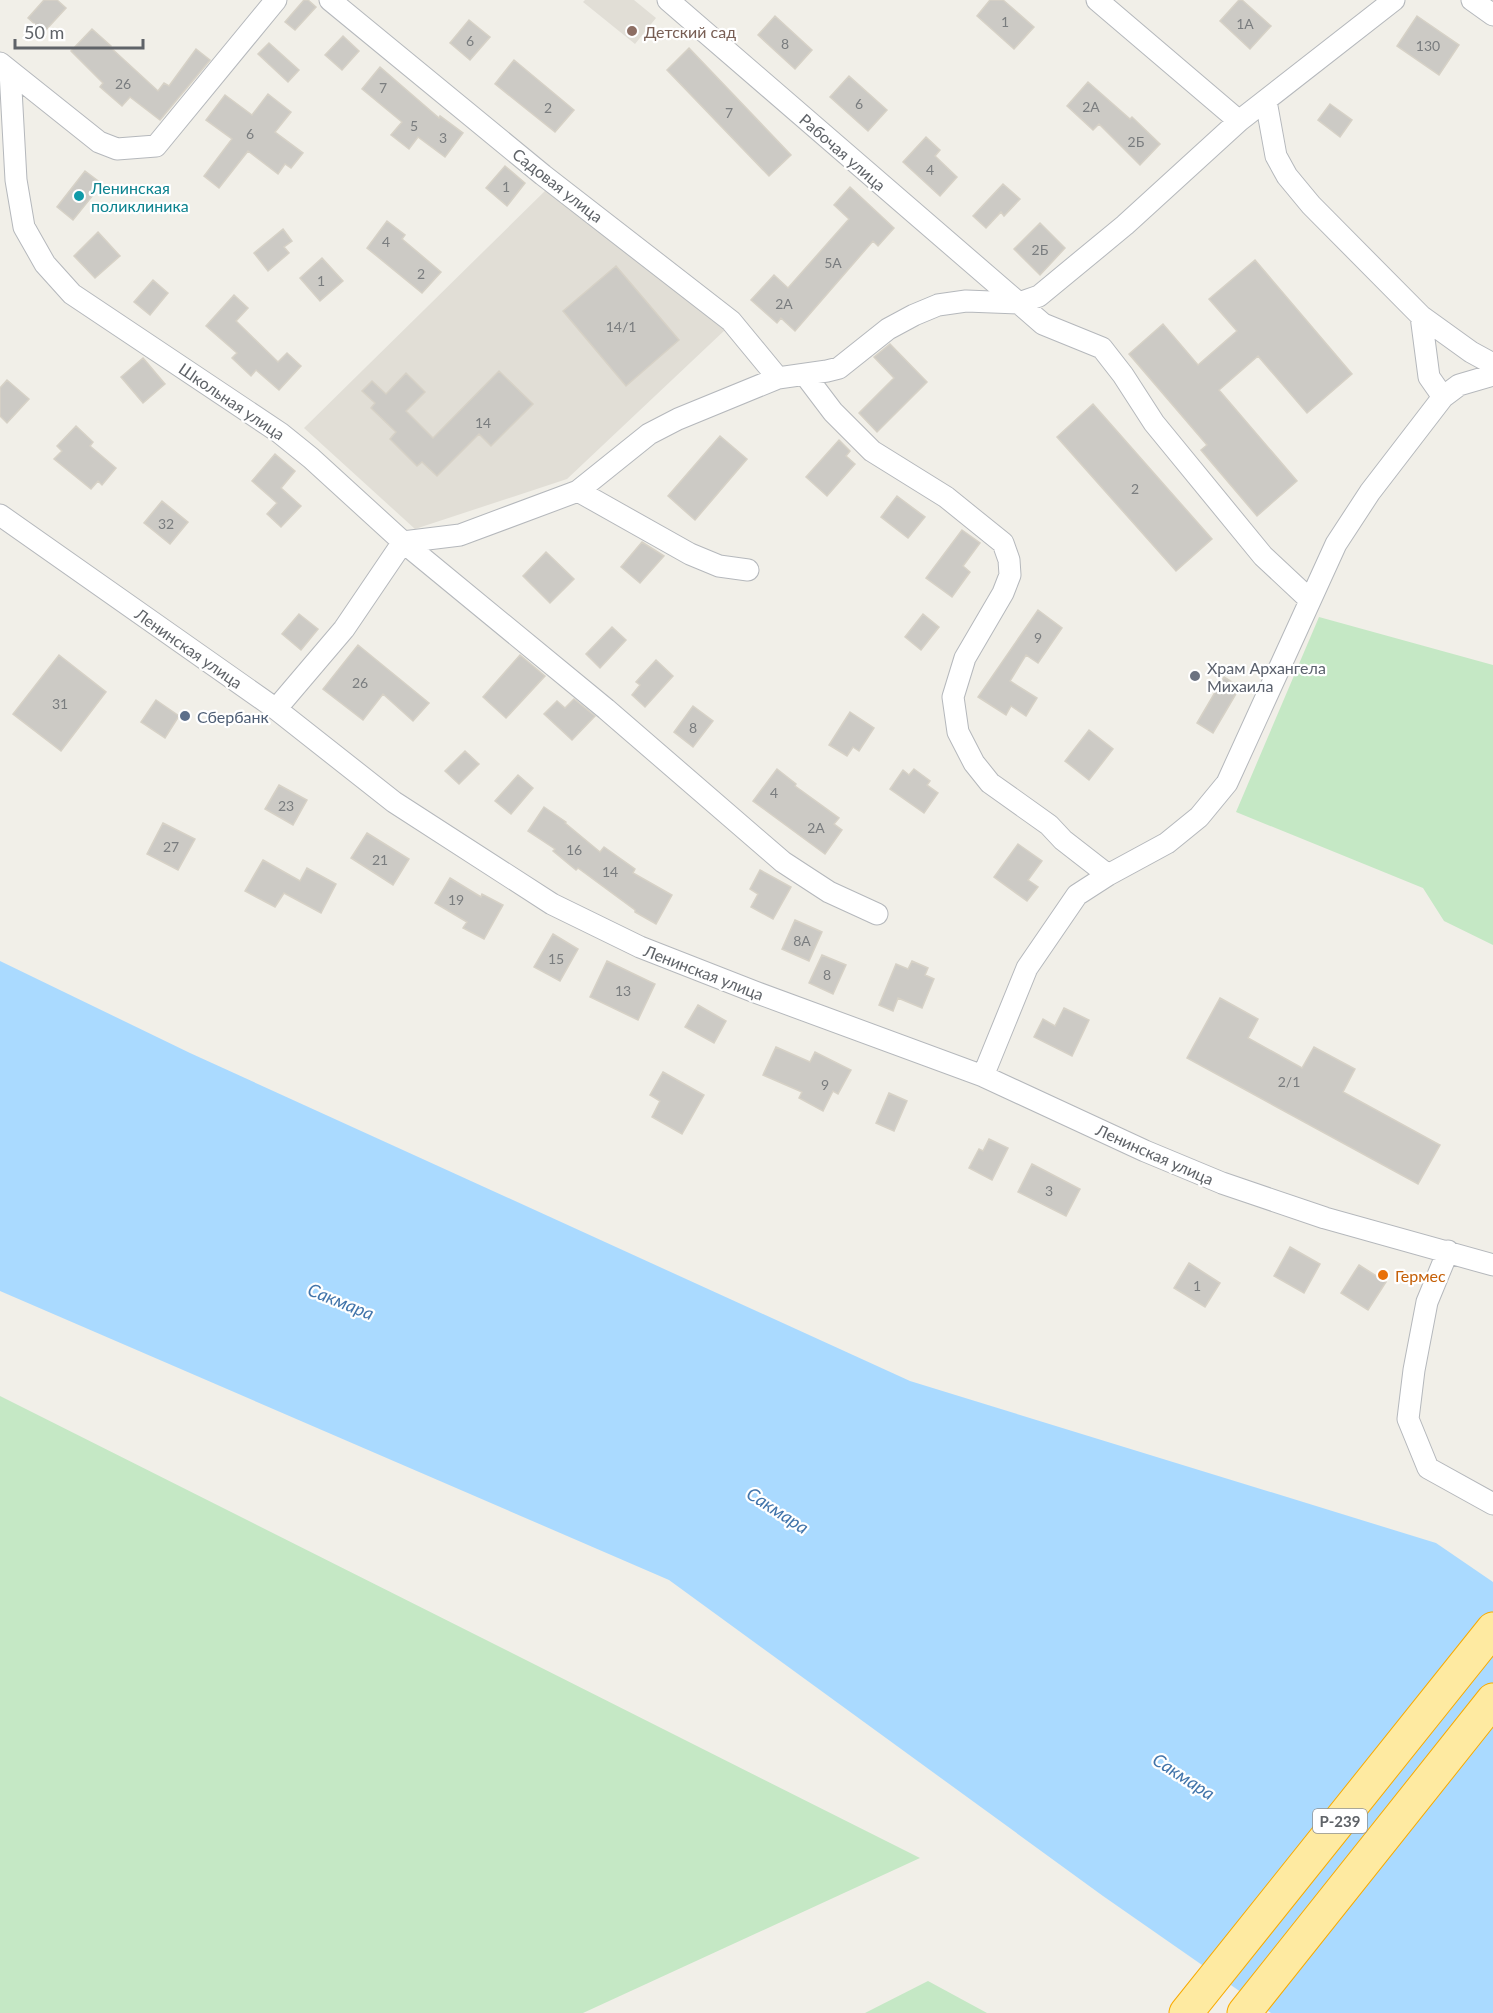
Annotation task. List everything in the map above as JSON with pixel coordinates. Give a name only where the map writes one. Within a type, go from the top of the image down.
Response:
[{"type":"highway","name":"Р-239","points":[[1186,2013],[1493,1629]]},
{"type":"highway","name":"Р-239","points":[[1244,2013],[1493,1700]]},
{"type":"street","name":"Школьная улица","points":[[5,67],[99,142],[117,149],[156,146],[276,0]]},
{"type":"street","name":"Садовая улица","points":[[330,0],[543,174],[731,321],[778,378]]},
{"type":"street","name":"Рабочая улица","points":[[668,0],[1043,324],[1102,348],[1123,375],[1154,423],[1248,539],[1309,599]]},
{"type":"street","points":[[1097,0],[1239,121]]},
{"type":"street","points":[[276,709],[344,629],[403,542],[460,535],[578,491],[650,434],[678,419],[778,378],[839,368],[888,329],[938,305],[966,301],[1019,303],[1039,296],[1125,225],[1239,121],[1394,0]]},
{"type":"street","points":[[1472,0],[1493,15]]},
{"type":"street","name":"Школьная улица","points":[[5,67],[16,180],[24,227],[45,264],[72,294],[280,433],[311,458],[403,542],[606,709],[783,862],[829,891],[877,914]]},
{"type":"street","points":[[1266,101],[1276,156],[1287,176],[1311,205],[1421,316],[1471,352],[1493,364]]},
{"type":"street","points":[[1421,316],[1429,377],[1443,397]]},
{"type":"street","points":[[805,375],[833,412],[872,451],[946,497],[1003,543],[1009,560],[1010,575],[1003,593],[965,658],[953,697],[958,732],[974,763],[990,783],[1049,825],[1108,876]]},
{"type":"street","points":[[983,1076],[1027,968],[1077,895],[1167,843],[1199,817],[1227,783],[1336,544],[1370,492],[1443,397],[1459,385],[1493,375]]},
{"type":"street","points":[[578,491],[690,554],[719,566],[748,570]]},
{"type":"street","name":"Ленинская улица","points":[[0,515],[276,709],[394,802],[552,904],[639,947],[983,1076],[1144,1151],[1222,1184],[1325,1218],[1493,1265]]},
{"type":"street","points":[[1448,1251],[1427,1302],[1414,1370],[1408,1419],[1428,1468],[1493,1504]]},
{"type":"shaded area","name":"Детский сад","points":[[585,0],[634,0],[656,18],[635,44],[583,2]]},
{"type":"shaded area","points":[[548,188],[726,329],[567,479],[415,529],[304,428]]},
{"type":"green space","points":[[1319,617],[1493,665],[1493,945],[1444,921],[1423,888],[1236,812]]},
{"type":"green space","points":[[0,1396],[920,1858],[583,2013],[0,2013]]},
{"type":"green space","points":[[928,1981],[987,2013],[865,2013]]},
{"type":"water","name":"Сакмара","points":[[0,961],[190,1053],[910,1381],[1436,1543],[1493,1582],[1493,2013],[1271,2013],[1103,1896],[669,1580],[0,1291]]},
{"type":"building","points":[[44,0],[57,0],[66,8],[44,32],[28,18]]},
{"type":"building","points":[[304,0],[308,0],[316,7],[295,30],[285,22]]},
{"type":"building","points":[[990,0],[1003,0],[1034,27],[1014,49],[977,16]]},
{"type":"building","points":[[1239,0],[1242,0],[1271,26],[1250,49],[1220,21]]},
{"type":"building","points":[[775,16],[812,50],[795,69],[758,35]]},
{"type":"building","points":[[1417,16],[1459,45],[1439,75],[1397,46]]},
{"type":"building","points":[[469,20],[490,37],[470,60],[450,43]]},
{"type":"building","points":[[92,29],[158,91],[164,83],[169,86],[196,49],[210,60],[160,120],[130,97],[122,106],[100,87],[103,83],[71,51]]},
{"type":"building","points":[[343,36],[359,51],[342,70],[325,55]]},
{"type":"building","points":[[269,43],[299,70],[288,82],[258,54]]},
{"type":"building","points":[[689,48],[791,155],[769,176],[667,70]]},
{"type":"building","points":[[514,60],[574,110],[555,132],[495,84]]},
{"type":"building","points":[[380,67],[439,118],[440,116],[463,133],[445,157],[418,137],[409,149],[391,135],[402,122],[362,89]]},
{"type":"building","points":[[849,76],[887,110],[868,131],[830,97]]},
{"type":"building","points":[[1088,82],[1130,119],[1132,117],[1160,144],[1140,165],[1099,124],[1093,130],[1067,106]]},
{"type":"building","points":[[268,94],[291,112],[275,132],[303,153],[291,168],[285,164],[278,174],[248,151],[219,188],[204,176],[232,139],[206,120],[225,95],[252,115]]},
{"type":"building","points":[[1330,104],[1352,120],[1340,137],[1318,120]]},
{"type":"building","points":[[926,137],[940,150],[935,156],[957,177],[940,196],[903,162]]},
{"type":"building","points":[[505,166],[525,183],[507,206],[486,188]]},
{"type":"building","name":"Ленинская поликлиника","points":[[85,171],[102,184],[73,220],[57,207]]},
{"type":"building","points":[[1003,184],[1020,199],[1004,216],[1001,212],[986,228],[973,216]]},
{"type":"building","points":[[850,187],[894,228],[878,246],[873,241],[795,331],[781,318],[777,323],[751,300],[774,275],[788,288],[849,219],[834,205]]},
{"type":"building","points":[[387,221],[405,235],[402,239],[441,272],[422,293],[367,248]]},
{"type":"building","points":[[1040,223],[1065,248],[1040,275],[1014,249]]},
{"type":"building","points":[[283,229],[292,241],[284,247],[289,253],[268,271],[254,253]]},
{"type":"building","points":[[98,232],[120,256],[95,278],[74,256]]},
{"type":"building","points":[[322,258],[343,281],[320,301],[300,278]]},
{"type":"building","points":[[1255,260],[1352,374],[1307,413],[1258,356],[1219,390],[1297,481],[1257,516],[1201,450],[1207,445],[1129,354],[1163,324],[1198,365],[1237,331],[1209,299]]},
{"type":"building","points":[[616,266],[679,340],[626,386],[563,311]]},
{"type":"building","points":[[153,280],[168,293],[150,315],[134,302]]},
{"type":"building","points":[[234,295],[248,308],[236,321],[278,362],[287,353],[301,366],[279,390],[256,370],[251,376],[232,358],[237,353],[206,326]]},
{"type":"building","points":[[890,344],[927,382],[877,432],[859,413],[894,378],[874,357]]},
{"type":"building","points":[[143,358],[165,384],[143,403],[121,377]]},
{"type":"building","points":[[499,371],[533,404],[491,446],[479,434],[437,476],[422,462],[417,466],[390,439],[396,432],[371,408],[375,403],[362,391],[372,381],[386,394],[406,373],[425,392],[406,411],[433,438]]},
{"type":"building","points":[[7,380],[29,399],[7,423],[0,416],[0,388]]},
{"type":"building","points":[[1093,404],[1212,539],[1176,571],[1057,437]]},
{"type":"building","points":[[76,426],[93,442],[90,446],[116,468],[102,485],[98,481],[91,489],[54,459],[62,451],[57,446]]},
{"type":"building","points":[[720,436],[747,459],[695,520],[668,496]]},
{"type":"building","points":[[839,440],[850,451],[846,456],[855,464],[827,496],[806,477]]},
{"type":"building","points":[[275,454],[295,471],[281,488],[301,506],[281,527],[267,514],[277,503],[252,481]]},
{"type":"building","points":[[897,496],[925,517],[908,538],[881,517]]},
{"type":"building","points":[[162,501],[188,522],[170,544],[144,523]]},
{"type":"building","points":[[962,530],[980,543],[963,566],[970,572],[952,597],[926,578]]},
{"type":"building","points":[[642,542],[664,556],[640,583],[621,567]]},
{"type":"building","points":[[546,552],[574,579],[550,603],[523,576]]},
{"type":"building","points":[[1038,610],[1062,628],[1038,663],[1026,655],[1010,681],[1037,698],[1026,716],[1011,706],[1006,715],[978,697]]},
{"type":"building","points":[[299,614],[318,629],[301,650],[282,634]]},
{"type":"building","points":[[923,614],[939,627],[921,650],[905,637]]},
{"type":"building","points":[[612,627],[626,640],[600,668],[586,654]]},
{"type":"building","points":[[358,645],[429,703],[413,721],[383,694],[363,720],[323,689]]},
{"type":"building","points":[[59,655],[106,692],[61,751],[13,714]]},
{"type":"building","points":[[520,655],[545,676],[506,718],[483,697]]},
{"type":"building","points":[[656,660],[673,676],[645,707],[632,695],[640,685],[636,682]]},
{"type":"building","points":[[1224,677],[1240,687],[1213,733],[1197,723]]},
{"type":"building","points":[[574,699],[595,716],[572,740],[544,714],[557,701],[565,708]]},
{"type":"building","points":[[156,700],[179,716],[165,738],[141,722]]},
{"type":"building","points":[[693,706],[713,721],[693,747],[674,732]]},
{"type":"building","points":[[850,712],[874,728],[859,751],[853,747],[847,756],[829,745]]},
{"type":"building","points":[[1089,730],[1113,749],[1089,780],[1065,761]]},
{"type":"building","points":[[465,751],[479,764],[459,784],[445,771]]},
{"type":"building","points":[[777,769],[796,784],[795,786],[839,818],[834,824],[842,830],[825,854],[753,801]]},
{"type":"building","points":[[914,769],[930,781],[927,785],[938,793],[924,813],[890,789],[903,770],[909,775]]},
{"type":"building","points":[[518,775],[533,788],[511,814],[495,801]]},
{"type":"building","points":[[279,785],[307,800],[293,825],[265,809]]},
{"type":"building","points":[[544,807],[566,822],[600,852],[604,847],[635,869],[633,873],[672,895],[656,924],[635,912],[578,868],[576,870],[553,851],[555,849],[528,831]]},
{"type":"building","points":[[163,823],[195,839],[178,870],[147,854]]},
{"type":"building","points":[[367,833],[409,859],[393,885],[351,858]]},
{"type":"building","points":[[1018,844],[1042,861],[1028,880],[1038,887],[1027,901],[994,877]]},
{"type":"building","points":[[263,860],[300,881],[307,868],[336,884],[321,913],[284,893],[275,907],[245,891]]},
{"type":"building","points":[[760,870],[791,887],[773,919],[751,907],[758,894],[750,889]]},
{"type":"building","points":[[450,878],[481,897],[482,894],[503,905],[484,939],[463,928],[467,922],[435,903]]},
{"type":"building","points":[[795,920],[822,932],[809,961],[782,949]]},
{"type":"building","points":[[553,934],[578,949],[560,981],[534,967]]},
{"type":"building","points":[[822,955],[846,965],[833,994],[809,983]]},
{"type":"building","points":[[607,961],[655,984],[638,1020],[590,997]]},
{"type":"building","points":[[912,961],[928,968],[925,975],[934,979],[922,1008],[898,998],[893,1011],[879,1005],[896,964],[908,969]]},
{"type":"building","points":[[1220,998],[1258,1019],[1248,1038],[1302,1068],[1314,1047],[1355,1069],[1343,1092],[1440,1145],[1418,1184],[1187,1058]]},
{"type":"building","points":[[698,1005],[726,1021],[714,1043],[685,1027]]},
{"type":"building","points":[[1064,1008],[1089,1020],[1072,1056],[1034,1037],[1043,1019],[1055,1026]]},
{"type":"building","points":[[776,1047],[810,1062],[815,1052],[851,1070],[838,1094],[833,1091],[823,1111],[799,1098],[802,1092],[763,1075]]},
{"type":"building","points":[[663,1072],[704,1095],[682,1134],[652,1117],[660,1101],[650,1095]]},
{"type":"building","points":[[889,1093],[907,1101],[894,1131],[876,1123]]},
{"type":"building","points":[[989,1139],[1008,1148],[992,1180],[969,1168],[979,1149],[983,1151]]},
{"type":"building","points":[[1032,1164],[1080,1189],[1066,1216],[1018,1192]]},
{"type":"building","points":[[1290,1247],[1320,1264],[1304,1293],[1274,1276]]},
{"type":"building","points":[[1189,1263],[1220,1283],[1205,1307],[1174,1288]]},
{"type":"building","points":[[1359,1265],[1386,1282],[1368,1310],[1341,1293]]},
{"type":"place","name":"Детский сад","points":[[632,31]]},
{"type":"place","name":"Ленинская поликлиника","points":[[79,196]]},
{"type":"place","name":"Храм Архангела Михаила","points":[[1195,676]]},
{"type":"place","name":"Сбербанк","points":[[185,716]]},
{"type":"place","name":"Гермес","points":[[1383,1275]]}]
